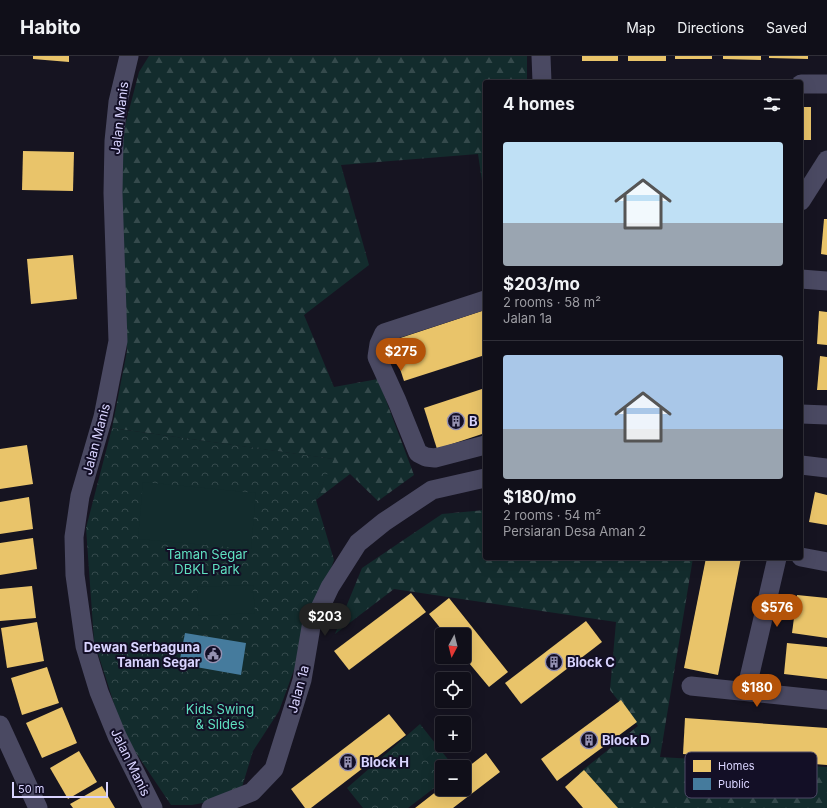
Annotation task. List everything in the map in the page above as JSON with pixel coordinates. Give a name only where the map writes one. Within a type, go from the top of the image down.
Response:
[{"type":"street","name":"Jalan Manis","points":[[129,56],[118,102],[114,141],[113,193],[118,341],[103,417],[80,496],[74,537],[74,560],[85,646],[99,692],[118,736],[153,808]]},
{"type":"street","points":[[541,56],[542,80]]},
{"type":"street","points":[[803,84],[827,84]]},
{"type":"street","points":[[803,198],[827,160]]},
{"type":"street","points":[[803,280],[827,281]]},
{"type":"street","points":[[483,301],[384,333],[379,344],[377,357],[418,452],[435,458],[483,446]]},
{"type":"street","points":[[803,414],[827,415]]},
{"type":"street","points":[[803,465],[827,468]]},
{"type":"street","name":"Jalan 1a","points":[[210,808],[252,792],[274,770],[302,680],[311,627],[330,587],[358,544],[384,522],[432,490],[483,478]]},
{"type":"street","points":[[803,558],[827,562]]},
{"type":"street","points":[[746,692],[777,560]]},
{"type":"street","points":[[691,686],[827,700]]},
{"type":"street","points":[[0,725],[38,808]]},
{"type":"green space","points":[[149,56],[527,56],[527,80],[483,80],[483,188],[478,154],[341,165],[369,265],[304,315],[334,387],[378,379],[414,475],[378,501],[350,474],[316,500],[333,459],[112,428],[127,351],[116,160],[139,72]]},
{"type":"green space","name":"Taman Segar DBKL Park","points":[[112,428],[334,459],[316,500],[334,560],[279,711],[253,751],[242,787],[208,802],[192,805],[171,805],[124,735],[94,641],[86,528]]},
{"type":"green space","points":[[143,482],[256,493],[251,549],[138,539]]},
{"type":"green space","points":[[483,510],[483,560],[693,560],[660,757],[685,758],[685,798],[817,798],[817,766],[827,767],[827,808],[606,808],[579,773],[638,726],[610,690],[616,622],[394,589],[335,634],[362,568],[442,514]]},
{"type":"green space","points":[[253,585],[255,613],[199,616],[197,587]]},
{"type":"green space","points":[[420,724],[435,743],[435,752],[442,752],[448,760],[435,760],[435,787],[408,808],[363,808],[347,788]]},
{"type":"building: Homes","points":[[33,56],[69,56],[69,62],[33,59]]},
{"type":"building: Homes","points":[[582,56],[618,56],[618,61],[582,61]]},
{"type":"building: Homes","points":[[628,56],[666,56],[666,61],[628,61]]},
{"type":"building: Homes","points":[[675,56],[712,56],[712,59],[675,59]]},
{"type":"building: Homes","points":[[723,56],[761,56],[761,60],[723,59]]},
{"type":"building: Homes","points":[[769,56],[808,56],[808,59],[769,58]]},
{"type":"building: Homes","points":[[803,107],[811,107],[811,140],[803,140]]},
{"type":"building: Homes","points":[[23,151],[74,152],[73,191],[22,190]]},
{"type":"building: Homes","points":[[824,219],[827,219],[827,255],[821,254]]},
{"type":"building: Homes","points":[[73,255],[77,299],[31,304],[27,259]]},
{"type":"building: Homes","points":[[483,311],[483,356],[404,381],[391,341]]},
{"type":"building: Homes","points":[[819,311],[827,312],[827,345],[817,344]]},
{"type":"building: Homes","points":[[820,356],[827,357],[827,390],[817,390]]},
{"type":"building: Homes","name":"B","points":[[483,389],[483,434],[437,449],[424,408]]},
{"type":"building: Homes","points":[[27,445],[33,484],[0,489],[0,449]]},
{"type":"building: Homes","points":[[815,492],[827,495],[827,525],[809,522]]},
{"type":"building: Homes","points":[[29,497],[33,529],[0,534],[0,502]]},
{"type":"building: Homes","points":[[33,538],[37,569],[0,575],[0,543]]},
{"type":"building: Homes","points":[[706,560],[741,560],[718,675],[684,668]]},
{"type":"building: Homes","points":[[32,586],[36,618],[0,621],[0,589]]},
{"type":"building: Homes","points":[[411,593],[426,612],[349,670],[334,651]]},
{"type":"building: Homes","points":[[797,595],[827,598],[827,638],[792,633]]},
{"type":"building: Homes","points":[[449,598],[508,672],[489,687],[470,664],[471,628],[440,628],[429,614]]},
{"type":"building: Homes","name":"Block C","points":[[586,621],[602,642],[521,704],[505,683]]},
{"type":"building: Homes","points":[[37,622],[44,661],[7,668],[1,628]]},
{"type":"building: Homes","points":[[787,643],[827,647],[827,679],[784,674]]},
{"type":"building: Homes","points":[[47,667],[59,703],[22,715],[11,678]]},
{"type":"building: Homes","name":"Block D","points":[[621,700],[637,722],[557,781],[541,759]]},
{"type":"building: Homes","points":[[62,707],[77,743],[42,758],[26,723]]},
{"type":"building: Homes","name":"Block H","points":[[389,714],[406,735],[311,808],[305,808],[291,789]]},
{"type":"building: Homes","points":[[685,718],[827,728],[827,765],[817,764],[817,752],[685,752],[685,754],[683,754]]},
{"type":"building: Homes","points":[[79,751],[97,782],[68,799],[50,768]]},
{"type":"building: Homes","points":[[486,753],[500,772],[471,794],[471,765]]},
{"type":"building: Homes","points":[[584,770],[618,808],[583,808],[565,787]]},
{"type":"building: Homes","points":[[102,786],[115,808],[73,808],[70,804]]},
{"type":"building: Homes","points":[[435,792],[435,796],[469,796],[453,808],[415,808]]},
{"type":"building: Public","name":"Dewan Serbaguna Taman Segar","points":[[185,633],[246,643],[241,675],[179,664]]},
{"type":"place","name":"B","points":[[456,421]]},
{"type":"place","name":"Dewan Serbaguna Taman Segar","points":[[213,654]]},
{"type":"place","name":"Block C","points":[[554,662]]},
{"type":"place","name":"Block D","points":[[589,740]]},
{"type":"place","name":"Block H","points":[[348,762]]},
{"type":"park label","name":"Kids Swing & Slides","points":[[220,716]]}]
